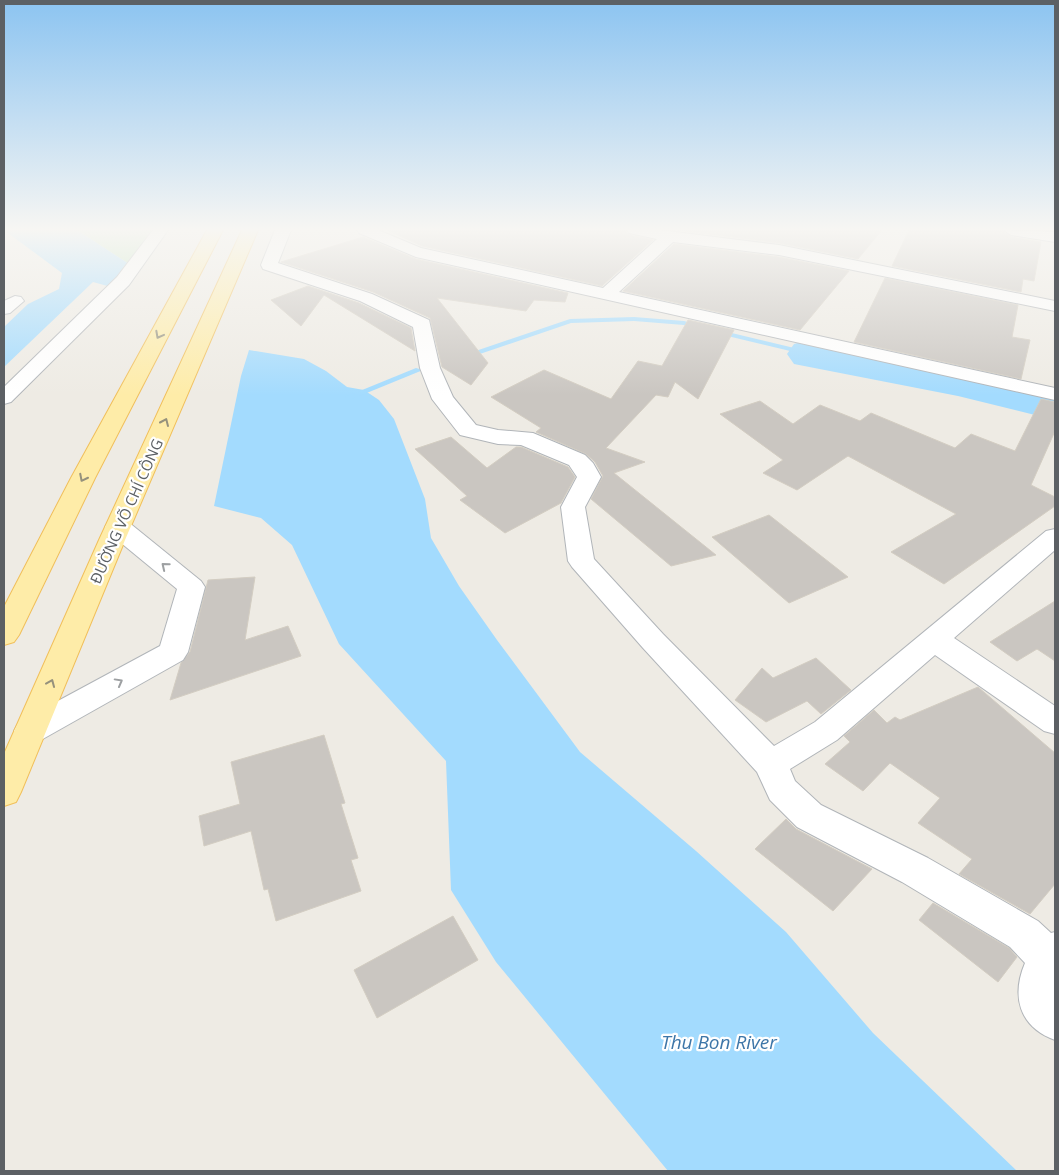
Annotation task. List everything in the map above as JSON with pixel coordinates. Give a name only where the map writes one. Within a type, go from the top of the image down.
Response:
[{"type":"main road","points":[[4,635],[83,478],[186,285]]},
{"type":"main road","name":"ĐƯỜNG VÕ CHÍ CÔNG","points":[[4,792],[118,527],[226,285]]},
{"type":"street","points":[[4,398],[119,285]]},
{"type":"street","points":[[333,285],[363,294],[396,308],[422,324],[430,368],[443,399],[468,430],[498,437],[525,438],[582,464],[589,477],[574,507],[582,561],[653,641],[771,764],[782,790],[809,816],[915,870],[1024,934],[1052,955],[1039,977],[1037,989],[1040,1005],[1055,1019]]},
{"type":"street","points":[[565,285],[1055,394]]},
{"type":"street","points":[[606,294],[616,285]]},
{"type":"street","points":[[951,285],[1055,306]]},
{"type":"street","points":[[30,730],[172,652],[191,587],[118,527]]},
{"type":"street","points":[[771,764],[826,731],[1055,537]]},
{"type":"street","points":[[935,640],[1055,722]]},
{"type":"water","points":[[60,285],[90,285],[4,367],[4,327],[28,304],[59,289]]},
{"type":"water","name":"Thu Bon River","points":[[249,350],[304,359],[326,371],[347,387],[364,390],[379,400],[394,419],[425,499],[431,538],[459,586],[580,752],[696,851],[786,932],[873,1033],[1017,1171],[668,1171],[496,962],[451,890],[446,761],[339,644],[292,545],[261,518],[214,506],[241,376]]},
{"type":"building","points":[[351,285],[531,285],[568,293],[565,302],[534,300],[526,311],[437,298],[488,363],[471,385],[442,367],[430,318],[373,292]]},
{"type":"building","points":[[630,285],[838,285],[800,330],[623,291]]},
{"type":"building","points":[[882,285],[919,285],[1018,305],[1012,337],[1030,340],[1021,379],[854,342]]},
{"type":"building","points":[[985,285],[1022,285],[1021,292]]},
{"type":"building","points":[[308,286],[359,303],[411,328],[415,351],[324,295],[301,326],[271,300]]},
{"type":"building","points":[[688,320],[734,330],[698,399],[675,382],[668,397],[656,395],[606,448],[645,462],[614,473],[716,555],[671,566],[591,499],[603,476],[595,462],[586,454],[536,432],[541,428],[491,397],[544,370],[611,399],[638,361],[662,366]]},
{"type":"building","points":[[1041,399],[1055,402],[1055,431],[1031,485],[1055,497],[1055,506],[944,584],[891,552],[956,514],[848,456],[797,490],[763,473],[783,460],[720,414],[760,401],[793,424],[820,405],[860,421],[871,413],[955,448],[971,434],[1015,451]]},
{"type":"building","points":[[451,437],[487,468],[516,447],[521,447],[568,467],[575,477],[561,503],[505,533],[460,500],[467,496],[415,449]]},
{"type":"building","points":[[769,515],[848,577],[789,603],[712,537]]},
{"type":"building","points":[[255,577],[245,640],[288,626],[301,656],[170,700],[181,663],[190,652],[208,580]]},
{"type":"building","points":[[1055,601],[1055,661],[1037,649],[1017,661],[990,642]]},
{"type":"building","points":[[816,658],[851,690],[821,714],[807,701],[766,722],[735,700],[762,668],[773,678]]},
{"type":"building","points":[[978,687],[1055,753],[1055,884],[1030,914],[959,874],[972,859],[918,823],[940,798],[890,763],[863,791],[825,764],[850,742],[844,736],[874,710],[887,723],[895,717],[900,720]]},
{"type":"building","points":[[324,735],[345,803],[341,804],[358,858],[351,860],[361,891],[276,921],[268,889],[264,890],[251,831],[204,846],[199,816],[240,804],[231,762]]},
{"type":"building","points":[[786,819],[796,829],[872,869],[833,911],[755,849]]},
{"type":"building","points":[[933,903],[1009,948],[1017,957],[998,982],[919,920]]},
{"type":"building","points":[[453,916],[478,960],[377,1018],[354,970]]},
{"type":"waterway","points":[[465,356],[570,321],[634,319],[684,323],[700,327]]},
{"type":"waterway","points":[[718,331],[811,354]]},
{"type":"waterway","points":[[811,354],[958,381],[1055,404]]},
{"type":"waterway","points":[[349,397],[419,370]]}]
